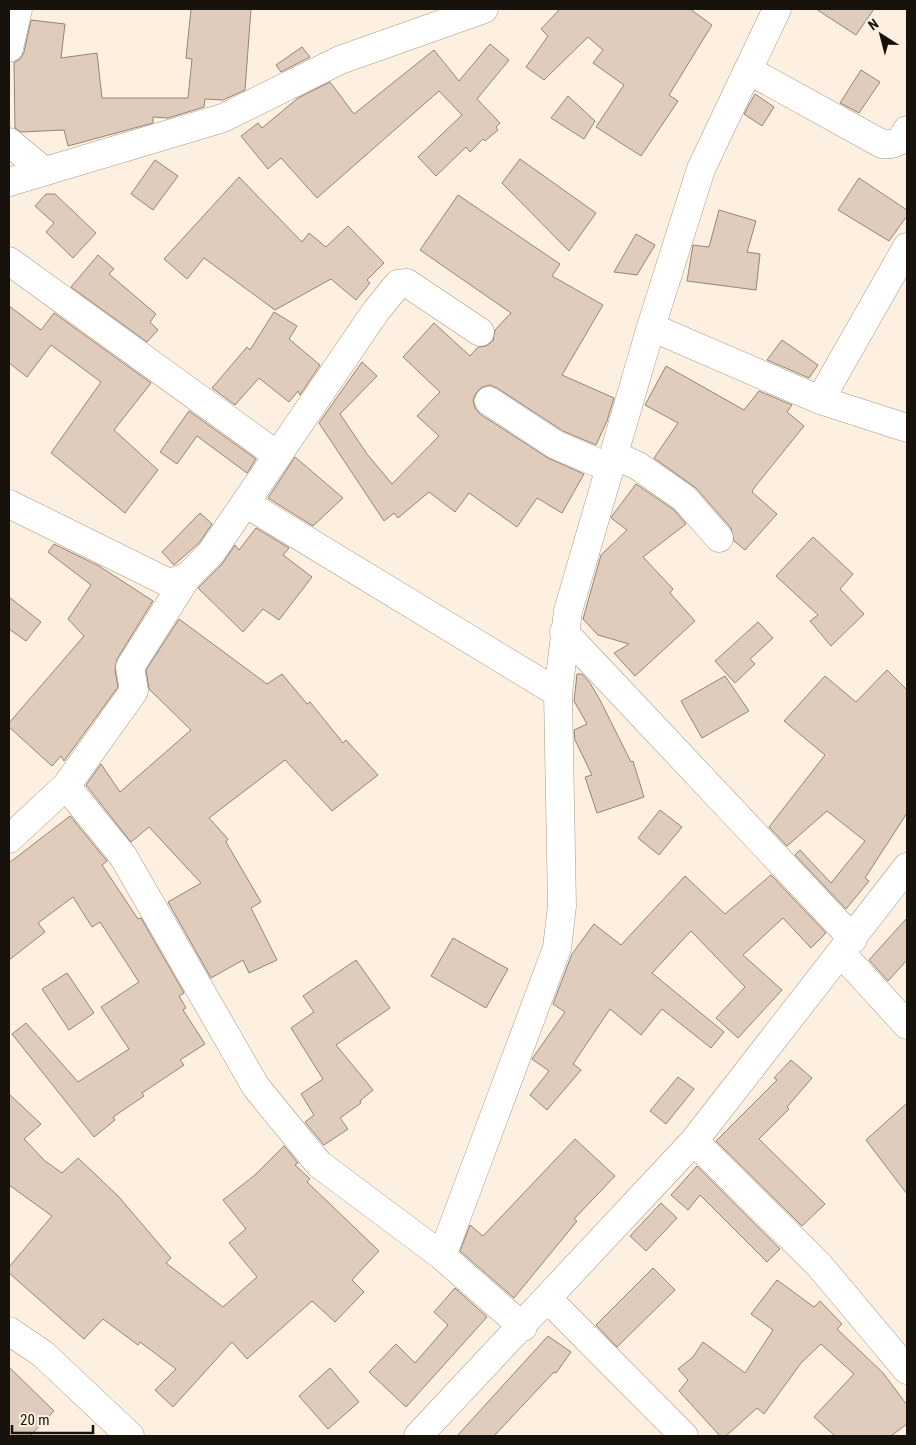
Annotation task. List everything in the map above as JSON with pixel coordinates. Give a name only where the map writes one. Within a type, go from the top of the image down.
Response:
[{"type":"street","points":[[9,48],[18,9]]},
{"type":"street","points":[[9,182],[223,118],[432,17],[484,9]]},
{"type":"street","points":[[442,1256],[557,948],[562,906],[558,693],[568,611],[651,327],[701,169],[777,9]]},
{"type":"street","points":[[748,70],[882,144],[894,145],[901,140],[907,130]]},
{"type":"street","points":[[9,142],[44,171]]},
{"type":"street","points":[[9,261],[277,455]]},
{"type":"street","points":[[820,400],[904,262]]},
{"type":"street","points":[[9,839],[66,786],[134,691],[130,667],[187,577],[211,553],[376,311],[398,284],[407,283],[480,332]]},
{"type":"street","points":[[651,327],[820,400],[907,428]]},
{"type":"street","points":[[489,401],[556,445],[612,462],[638,466],[684,498],[718,538]]},
{"type":"street","points":[[245,503],[558,693]]},
{"type":"street","points":[[9,504],[169,583],[187,577]]},
{"type":"street","points":[[564,632],[847,946],[907,1025]]},
{"type":"street","points":[[66,786],[123,856],[256,1087],[319,1164],[442,1256],[523,1327]]},
{"type":"street","points":[[418,1436],[523,1327],[694,1141],[907,867]]},
{"type":"street","points":[[694,1141],[819,1265],[907,1370]]},
{"type":"street","points":[[548,1299],[684,1436]]},
{"type":"street","points":[[9,1331],[44,1354],[130,1436]]},
{"type":"building","points":[[191,9],[251,9],[245,90],[223,100],[205,99],[204,107],[168,118],[153,117],[153,123],[68,146],[64,130],[21,132],[15,128],[14,63],[21,58],[24,52],[31,20],[65,24],[61,58],[97,53],[102,98],[188,98],[192,59],[186,58]]},
{"type":"building","points":[[560,9],[690,9],[712,25],[669,95],[678,101],[641,156],[596,127],[624,85],[593,63],[603,50],[588,37],[544,80],[526,67],[548,36],[541,29]]},
{"type":"building","points":[[816,9],[874,9],[856,35]]},
{"type":"building","points":[[490,44],[509,60],[477,99],[500,123],[496,127],[498,130],[485,141],[483,139],[470,152],[466,147],[436,176],[418,157],[462,115],[439,91],[317,198],[281,158],[268,169],[241,136],[258,123],[262,128],[298,98],[330,82],[354,114],[434,50],[459,81]]},
{"type":"building","points":[[302,47],[310,57],[281,72],[276,65]]},
{"type":"building","points":[[861,70],[880,82],[859,113],[840,103]]},
{"type":"building","points":[[755,94],[774,107],[762,126],[744,114]]},
{"type":"building","points":[[568,96],[595,121],[584,139],[551,118]]},
{"type":"building","points":[[520,159],[596,213],[569,251],[502,183]]},
{"type":"building","points":[[155,160],[178,176],[153,210],[131,194]]},
{"type":"building","points":[[239,177],[302,242],[309,233],[326,247],[348,226],[384,263],[367,280],[370,283],[356,300],[331,279],[275,310],[204,258],[187,279],[164,259]]},
{"type":"building","points":[[859,178],[907,210],[907,216],[889,241],[838,210]]},
{"type":"building","points":[[46,194],[55,194],[96,233],[73,258],[46,232],[54,223],[35,206]]},
{"type":"building","points":[[458,195],[560,264],[552,276],[603,305],[562,375],[614,398],[607,421],[596,445],[563,431],[490,385],[482,387],[476,393],[473,400],[475,408],[480,414],[548,458],[584,474],[562,513],[537,498],[517,527],[469,493],[455,512],[429,492],[398,518],[394,513],[384,521],[319,423],[362,362],[377,376],[340,414],[367,454],[392,484],[439,436],[417,416],[440,392],[403,357],[434,323],[470,356],[478,347],[486,346],[493,341],[495,330],[511,313],[420,250]]},
{"type":"building","points":[[719,210],[756,221],[747,252],[760,254],[756,290],[687,281],[693,245],[709,247]]},
{"type":"building","points":[[636,234],[655,245],[637,275],[614,272]]},
{"type":"building","points":[[98,255],[114,269],[109,274],[156,314],[150,322],[158,330],[147,342],[71,287]]},
{"type":"building","points":[[9,306],[41,330],[54,313],[151,383],[114,430],[158,470],[125,513],[51,453],[101,382],[51,345],[27,377],[9,363]]},
{"type":"building","points":[[274,312],[297,326],[289,339],[320,365],[300,395],[298,391],[289,402],[259,378],[235,405],[212,388],[247,347],[250,350]]},
{"type":"building","points":[[782,340],[818,365],[809,378],[767,360]]},
{"type":"building","points":[[666,366],[744,410],[759,391],[792,405],[787,412],[804,426],[752,492],[777,514],[745,550],[734,541],[731,528],[696,488],[654,458],[678,423],[645,405]]},
{"type":"building","points":[[189,411],[256,459],[247,473],[197,436],[177,464],[160,452]]},
{"type":"building","points":[[295,457],[343,498],[313,526],[268,498]]},
{"type":"building","points":[[636,484],[674,510],[686,524],[643,557],[673,589],[670,593],[695,621],[635,676],[614,653],[629,644],[598,635],[583,619],[601,555],[627,530],[611,518]]},
{"type":"building","points":[[200,513],[212,524],[199,543],[174,565],[162,552]]},
{"type":"building","points":[[256,528],[289,548],[283,555],[312,577],[279,620],[263,609],[243,632],[198,588],[222,564],[235,545],[239,550]]},
{"type":"building","points":[[813,537],[853,574],[840,589],[864,614],[831,646],[810,621],[818,615],[776,576]]},
{"type":"building","points":[[54,544],[99,566],[153,601],[117,659],[115,670],[118,687],[64,761],[61,756],[52,766],[9,727],[9,723],[84,636],[68,619],[91,585],[48,552]]},
{"type":"building","points":[[9,597],[41,622],[26,641],[9,629]]},
{"type":"building","points":[[179,619],[267,684],[282,674],[307,704],[310,702],[343,743],[346,740],[378,775],[332,811],[285,760],[209,818],[228,839],[226,842],[261,902],[251,908],[277,960],[249,973],[243,960],[211,978],[168,902],[201,883],[149,827],[131,842],[86,785],[101,764],[120,792],[191,730],[149,689],[146,670]]},
{"type":"building","points":[[758,622],[773,638],[750,659],[755,664],[735,683],[715,661]]},
{"type":"building","points":[[887,670],[907,690],[907,813],[865,878],[869,881],[846,909],[795,855],[800,850],[831,883],[865,841],[827,811],[787,846],[769,827],[825,755],[784,721],[825,676],[856,702]]},
{"type":"building","points":[[577,674],[582,674],[590,683],[600,700],[631,762],[633,761],[644,797],[597,813],[585,777],[592,775],[575,740],[574,730],[587,724],[574,701]]},
{"type":"building","points":[[725,676],[749,711],[702,738],[681,701]]},
{"type":"building","points":[[660,810],[682,827],[659,855],[638,838]]},
{"type":"building","points":[[70,816],[107,861],[102,865],[138,919],[141,918],[184,993],[179,996],[186,1008],[183,1010],[205,1044],[180,1060],[184,1065],[142,1093],[144,1096],[113,1117],[115,1120],[94,1137],[12,1034],[26,1023],[78,1082],[129,1049],[101,1007],[139,982],[100,922],[92,927],[73,897],[38,923],[45,932],[9,960],[9,863]]},
{"type":"building","points":[[771,875],[826,933],[811,948],[783,918],[743,955],[782,990],[738,1038],[716,1018],[745,987],[691,931],[652,973],[724,1032],[711,1048],[662,1009],[641,1035],[610,1009],[573,1064],[581,1070],[547,1110],[530,1095],[549,1071],[532,1059],[565,1012],[553,1004],[572,954],[594,924],[621,945],[685,876],[725,914]]},
{"type":"building","points":[[907,918],[907,960],[888,981],[869,960]]},
{"type":"building","points":[[453,938],[508,969],[486,1008],[431,976]]},
{"type":"building","points":[[356,960],[390,1008],[336,1045],[373,1090],[360,1101],[361,1103],[340,1118],[348,1129],[324,1145],[305,1122],[314,1115],[301,1094],[323,1079],[291,1028],[314,1012],[303,996]]},
{"type":"building","points":[[67,973],[94,1013],[69,1030],[42,989]]},
{"type":"building","points":[[791,1060],[812,1078],[787,1107],[789,1109],[759,1139],[825,1204],[802,1226],[716,1141],[777,1080],[774,1078]]},
{"type":"building","points":[[678,1077],[694,1089],[666,1124],[650,1111]]},
{"type":"building","points":[[9,1094],[41,1124],[24,1139],[45,1161],[62,1173],[78,1158],[118,1196],[171,1258],[166,1263],[223,1307],[257,1277],[229,1243],[246,1229],[223,1200],[255,1175],[284,1146],[298,1163],[295,1165],[310,1179],[307,1182],[379,1251],[352,1280],[364,1292],[335,1322],[312,1301],[247,1359],[232,1342],[173,1407],[155,1390],[176,1369],[140,1342],[138,1345],[103,1319],[84,1339],[9,1273],[9,1267],[52,1216],[9,1185]]},
{"type":"building","points":[[907,1103],[907,1194],[866,1140]]},
{"type":"building","points":[[575,1139],[615,1176],[574,1219],[577,1221],[514,1298],[460,1251],[470,1225],[483,1236]]},
{"type":"building","points":[[697,1166],[780,1249],[767,1262],[700,1195],[688,1210],[671,1195]]},
{"type":"building","points":[[661,1203],[677,1218],[646,1251],[630,1236]]},
{"type":"building","points":[[653,1268],[675,1290],[617,1347],[596,1325]]},
{"type":"building","points":[[777,1280],[814,1307],[820,1301],[842,1324],[837,1329],[883,1373],[907,1405],[907,1424],[891,1436],[835,1436],[814,1417],[854,1374],[821,1344],[801,1363],[764,1414],[757,1408],[726,1436],[720,1436],[679,1391],[688,1380],[678,1369],[693,1357],[703,1342],[745,1373],[773,1330],[751,1314]]},
{"type":"building","points":[[455,1288],[487,1317],[406,1407],[369,1372],[396,1344],[415,1363],[448,1325],[434,1312]]},
{"type":"building","points":[[548,1336],[571,1352],[556,1373],[554,1372],[494,1436],[457,1436]]},
{"type":"building","points":[[9,1367],[54,1411],[30,1436],[9,1436]]},
{"type":"building","points":[[330,1368],[359,1402],[328,1429],[299,1396]]}]
